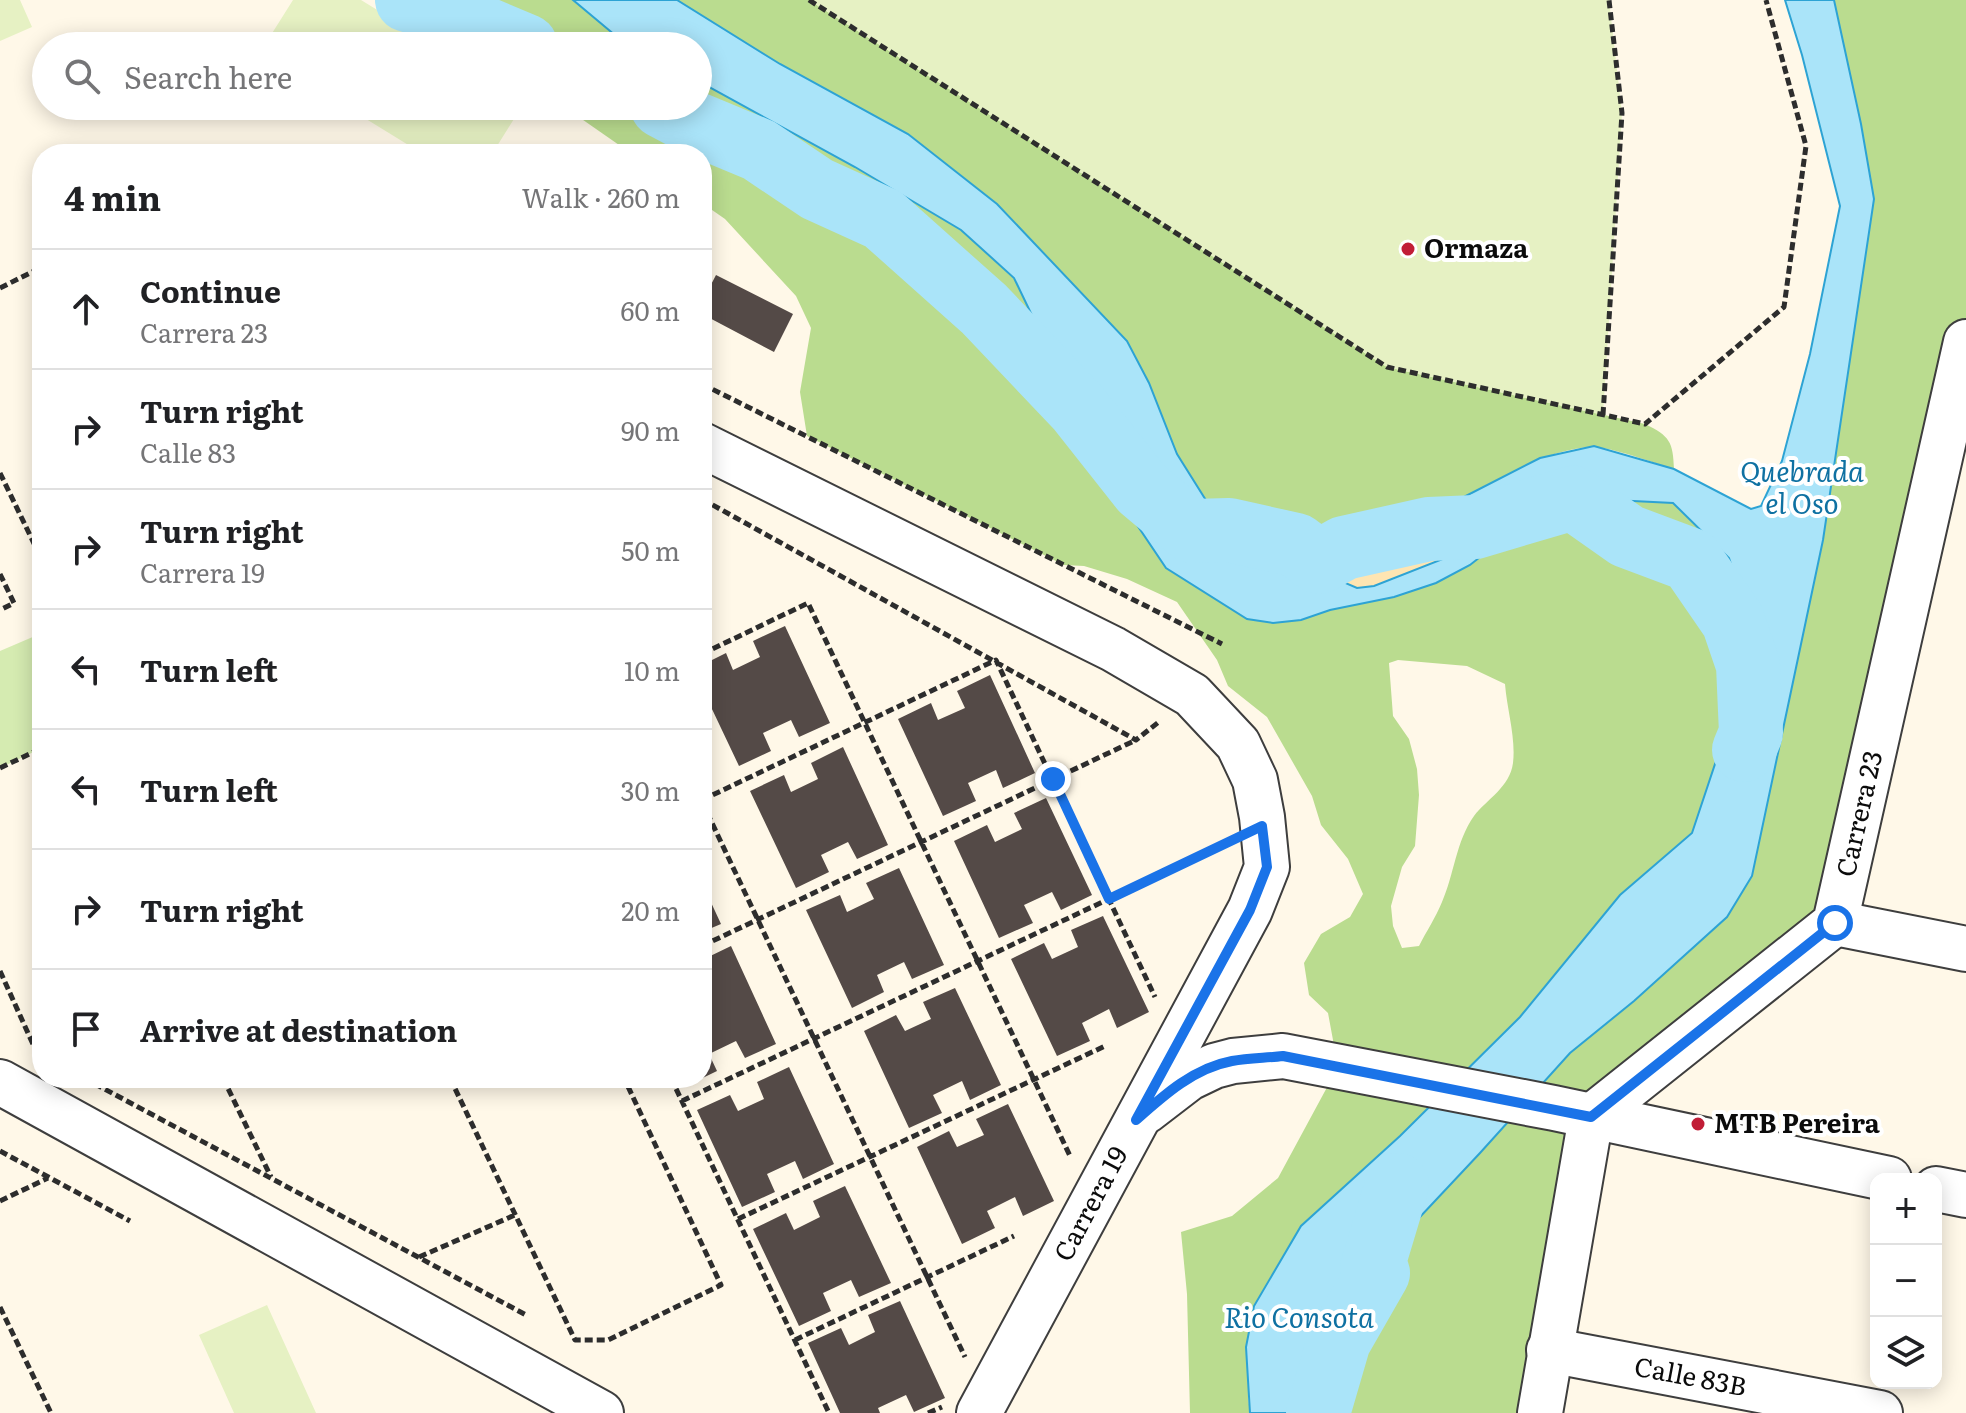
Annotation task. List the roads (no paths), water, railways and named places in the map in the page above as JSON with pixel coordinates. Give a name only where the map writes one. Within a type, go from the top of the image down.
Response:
[{"type":"street","name":"Carrera 23","points":[[1835,923],[1966,342]]},
{"type":"street","name":"Carrera 19","points":[[712,450],[1113,649],[1192,695],[1238,744],[1255,780],[1264,846],[1250,910],[982,1407]]},
{"type":"street","points":[[1540,1413],[1573,1112],[1835,923],[1966,949]]},
{"type":"street","points":[[1136,1120],[1189,1078],[1233,1061],[1283,1056],[1573,1112],[1870,1175]]},
{"type":"street","points":[[0,1082],[601,1413]]},
{"type":"street","points":[[1942,1190],[1966,1195]]},
{"type":"street","name":"Calle 83B","points":[[1549,1350],[1744,1400],[1880,1413]]},
{"type":"water","name":"Rio Consota","points":[[573,0],[677,0],[780,64],[908,134],[997,204],[1127,341],[1149,383],[1177,454],[1219,521],[1254,543],[1295,545],[1346,536],[1458,500],[1540,458],[1594,446],[1674,469],[1751,509],[1761,506],[1782,461],[1810,354],[1840,206],[1785,0],[1834,0],[1874,199],[1823,540],[1752,876],[1727,917],[1634,1001],[1570,1053],[1372,1268],[1311,1413],[1250,1413],[1246,1347],[1254,1306],[1301,1226],[1400,1136],[1520,1017],[1620,895],[1692,833],[1748,665],[1750,621],[1729,558],[1673,503],[1573,498],[1541,509],[1470,565],[1436,583],[1394,597],[1330,610],[1301,620],[1273,623],[1247,619],[1166,568],[1131,516],[1100,438],[1039,330],[1014,278],[961,230],[855,167],[712,89],[712,32],[611,32]],"holes":[[[1474,527],[1448,557],[1374,586],[1357,588],[1336,579],[1319,562],[1326,553],[1374,540],[1429,529]]]},
{"type":"waterway","points":[[407,0],[493,32]]},
{"type":"waterway","points":[[688,120],[759,150],[817,189],[883,219],[984,309],[1078,408],[1142,489],[1192,531],[1229,530],[1296,545],[1319,562],[1344,548],[1429,529],[1475,527],[1573,498],[1627,536],[1691,560],[1733,621],[1748,665],[1751,733],[1744,750]]},
{"type":"waterway","points":[[1318,1413],[1339,1341],[1378,1273],[1372,1268],[1397,1185]]},
{"type":"place","name":"Ormaza","points":[[1408,249]]},
{"type":"place","name":"MTB Pereira","points":[[1698,1124]]},
{"type":"water label","name":"Quebrada el Oso","points":[[1802,488]]}]
